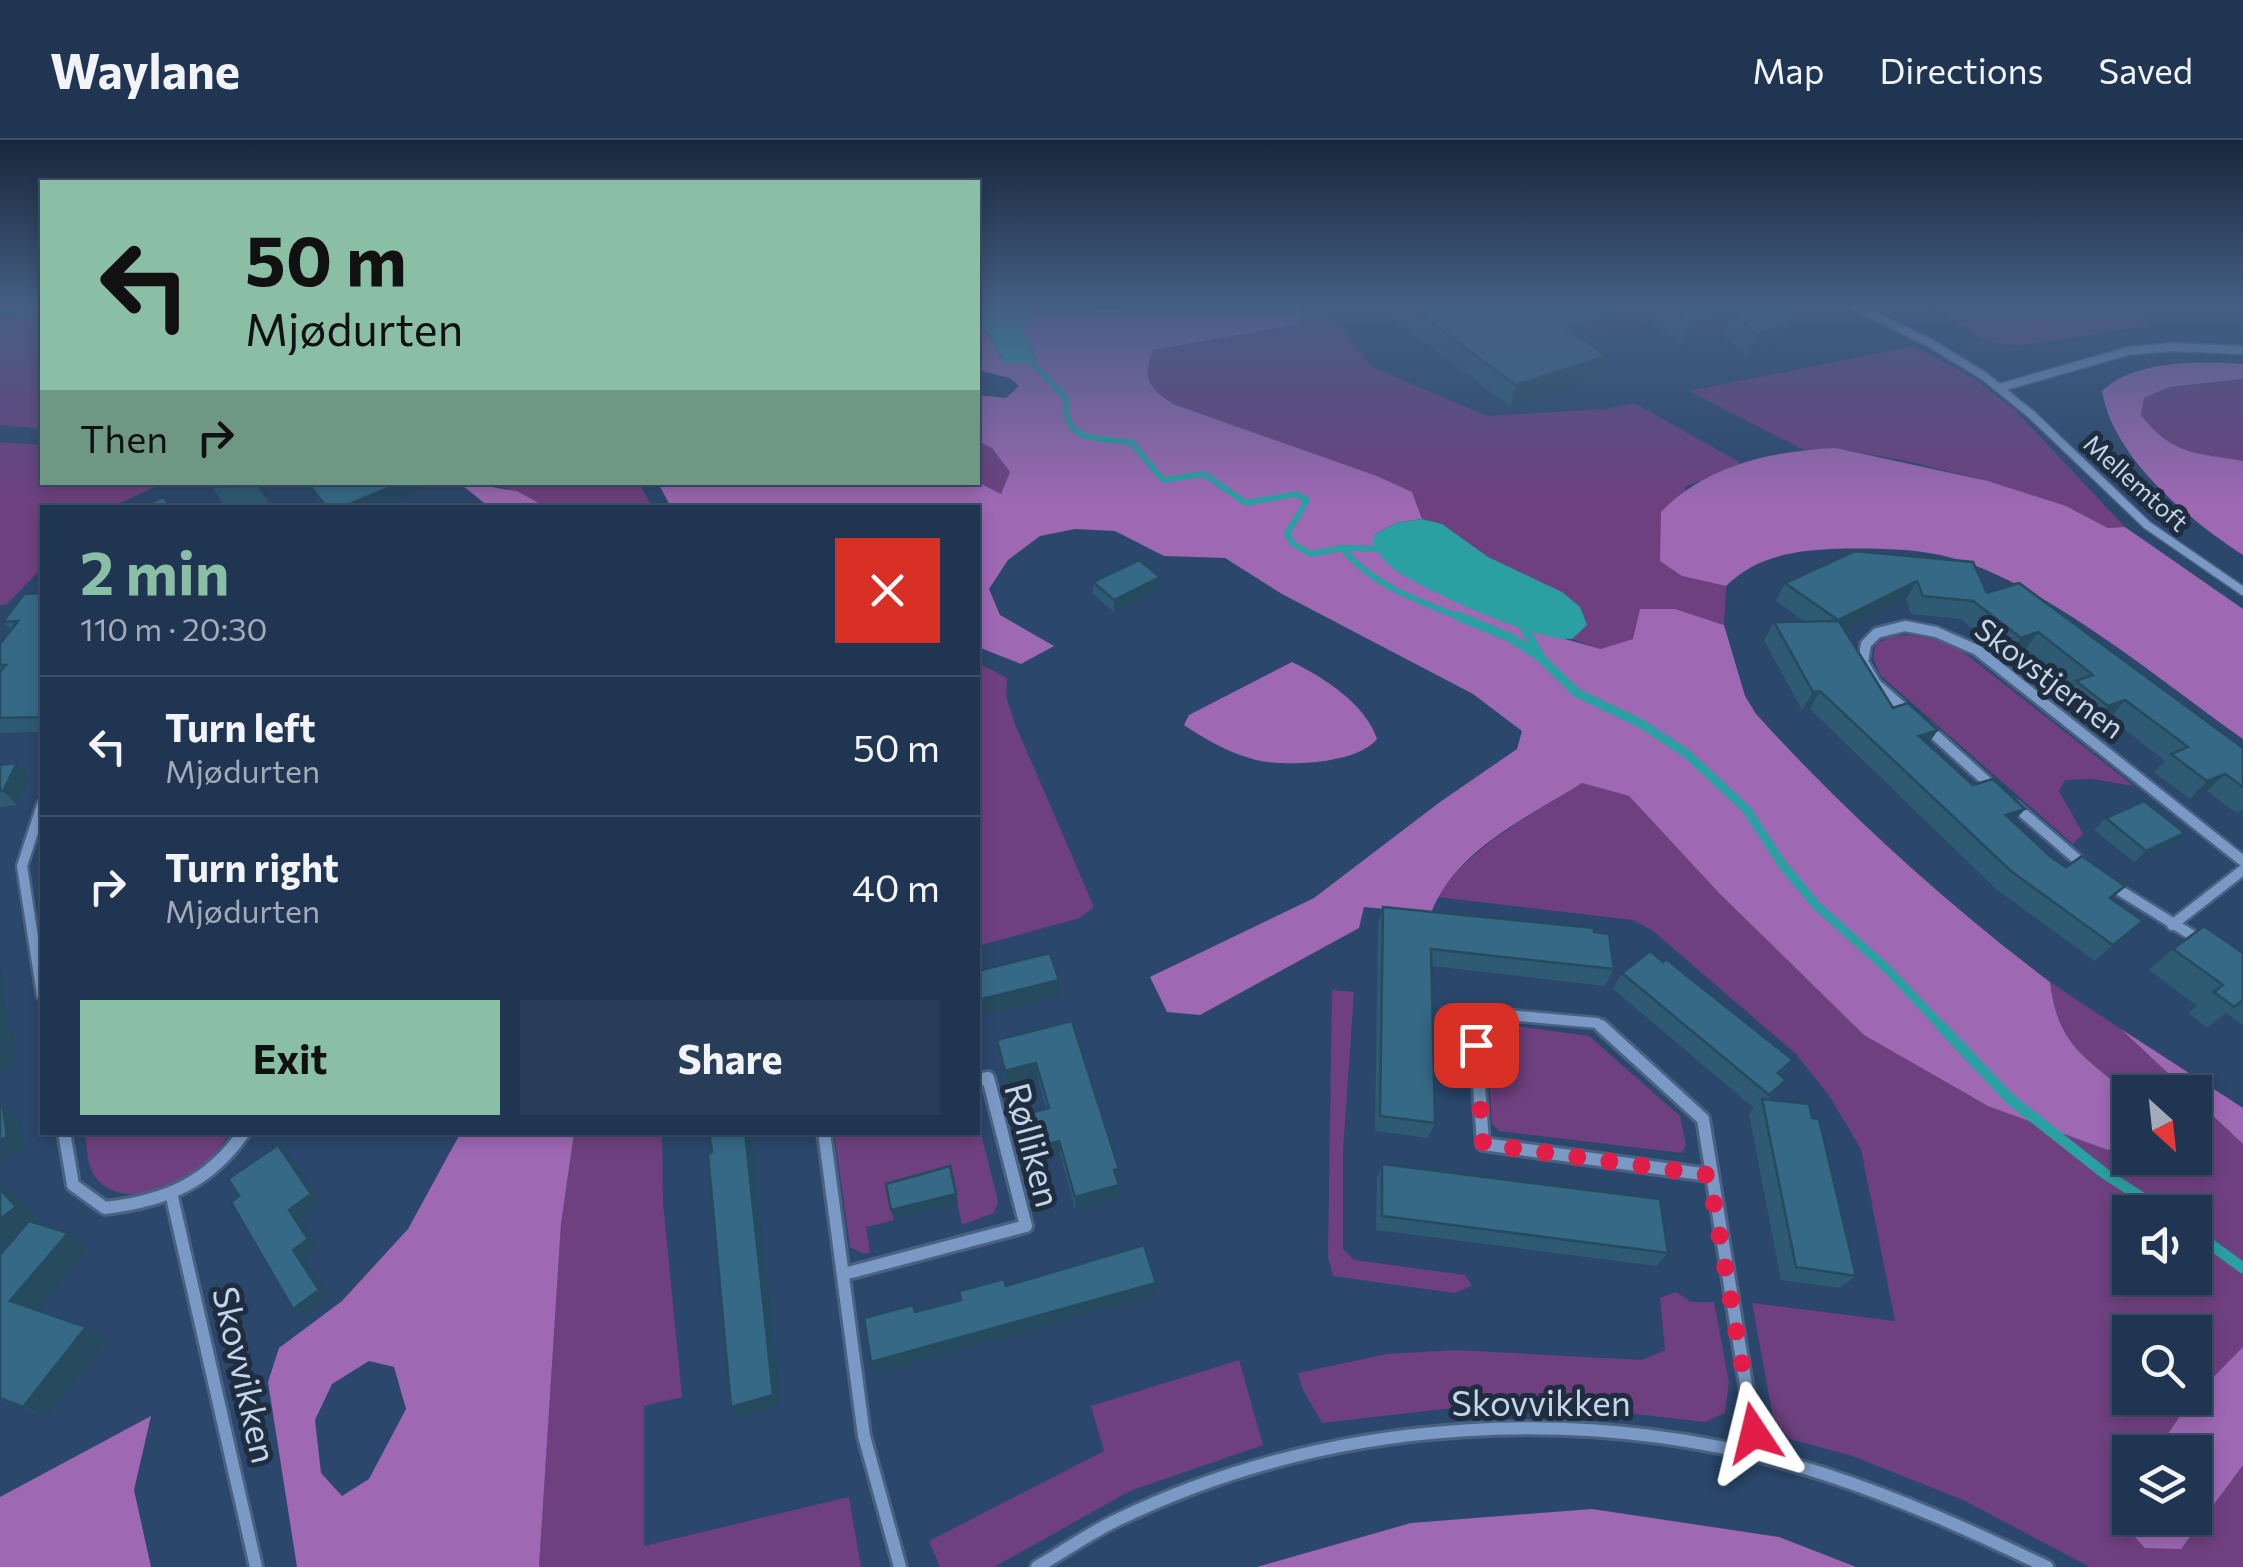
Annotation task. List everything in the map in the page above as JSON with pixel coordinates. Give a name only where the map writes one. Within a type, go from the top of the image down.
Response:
[{"type":"street","name":"Mellemtoft","points":[[1978,373],[2044,425],[2121,503],[2199,564],[2243,590]]},
{"type":"street","points":[[2000,388],[2053,373]]},
{"type":"street","name":"Skovstjernen","points":[[2215,949],[2098,876],[2052,839],[1868,676],[1861,657],[1864,645],[1878,632],[1899,626],[1928,629],[1976,650],[2243,860]]},
{"type":"street","points":[[40,810],[22,866],[40,982]]},
{"type":"street","points":[[2172,925],[2243,870]]},
{"type":"street","points":[[1709,1175],[1483,1144],[1474,1012],[1597,1023],[1704,1119],[1709,1175],[1756,1453]]},
{"type":"street","name":"Rølliken","points":[[844,1274],[1026,1226],[988,1078],[980,1080]]},
{"type":"street","points":[[64,1135],[72,1185],[105,1208],[172,1197],[222,1164],[242,1135]]},
{"type":"street","points":[[824,1135],[864,1436],[900,1567]]},
{"type":"street","name":"Skovvikken","points":[[172,1197],[256,1567]]},
{"type":"street","name":"Skovvikken","points":[[1037,1567],[1120,1519],[1204,1483],[1299,1454],[1413,1434],[1527,1426],[1580,1427],[1756,1453],[1906,1500],[2047,1567]]},
{"type":"shaded area","points":[[0,373],[40,373],[40,429],[0,425]]},
{"type":"shaded area","points":[[988,373],[1148,373],[1150,382],[1173,404],[1412,492],[1422,519],[1396,523],[1374,535],[1374,548],[1444,594],[1507,623],[1601,649],[1633,639],[1640,609],[1675,609],[1724,625],[1745,696],[1756,714],[1897,855],[2050,982],[2059,1021],[2067,1036],[2112,1080],[2112,1149],[1988,1106],[1864,1035],[1719,893],[1629,796],[1582,783],[1475,853],[1442,890],[1431,913],[1364,907],[1359,928],[1200,1015],[1167,1012],[1150,977],[1314,898],[1517,749],[1522,731],[1473,694],[1282,594],[1225,558],[1164,556],[1115,531],[1075,529],[1040,536],[1008,560],[989,589],[1000,615],[1054,646],[1021,664],[980,648],[980,505],[670,505],[659,485],[980,483],[1001,494],[1010,472],[992,448],[980,442],[980,395],[1006,398],[1019,386],[1010,378]]},
{"type":"shaded area","points":[[1385,373],[1487,416],[1606,409],[1634,403],[1741,463],[1685,487],[1682,576],[1726,586],[1724,625],[1675,609],[1641,609],[1634,639],[1601,649],[1572,639],[1586,625],[1449,531],[1422,519],[1411,492],[1377,476],[1173,404],[1149,382],[1148,375]]},
{"type":"shaded area","points":[[1781,373],[1964,373],[2016,411],[2125,527],[2108,528],[2066,506],[1906,461],[1836,448],[1804,450],[1689,391]]},
{"type":"shaded area","points":[[2132,373],[2243,373],[2243,379],[2169,387],[2144,398],[2141,415],[2164,438],[2186,450],[2243,461],[2243,555],[2156,485],[2121,440],[2102,391]]},
{"type":"shaded area","points":[[2243,379],[2243,461],[2186,450],[2164,438],[2141,416],[2144,398],[2169,387]]},
{"type":"shaded area","points":[[0,442],[40,445],[40,485],[160,485],[115,505],[40,505],[40,570],[6,605],[0,605]]},
{"type":"shaded area","points":[[980,442],[992,448],[1010,472],[1001,494],[980,483]]},
{"type":"shaded area","points":[[1836,448],[1988,481],[2066,506],[2108,528],[2125,527],[2243,609],[2243,739],[2064,612],[2026,589],[1952,558],[1892,549],[1802,552],[1762,562],[1726,586],[1682,576],[1660,561],[1661,512],[1698,483],[1764,457]]},
{"type":"shaded area","points":[[462,485],[517,491],[542,505],[487,505]]},
{"type":"shaded area","points":[[493,485],[640,485],[651,505],[542,505],[517,491]]},
{"type":"shaded area","points":[[1422,519],[1442,524],[1488,557],[1562,592],[1580,607],[1587,625],[1572,639],[1555,638],[1456,602],[1396,571],[1374,548],[1374,535],[1396,523]]},
{"type":"shaded area","points":[[1892,636],[1940,640],[1958,648],[2134,786],[2092,779],[2065,780],[2059,791],[2083,834],[2073,844],[1880,675],[1873,657],[1876,644]]},
{"type":"shaded area","points":[[1292,662],[1354,703],[1377,739],[1354,754],[1320,762],[1269,762],[1227,750],[1184,725],[1189,715]]},
{"type":"shaded area","points":[[980,664],[1007,678],[1006,696],[1015,724],[1094,907],[1080,918],[980,945]]},
{"type":"shaded area","points":[[1582,783],[1629,796],[1719,893],[1864,1035],[2112,1149],[2112,1175],[2212,1175],[2212,1115],[2243,1144],[2243,1567],[2090,1567],[1963,1500],[1852,1456],[1790,1439],[1773,1417],[1752,1303],[1895,1321],[1861,1149],[1830,1097],[1796,1054],[1653,931],[1633,920],[1437,897],[1467,861],[1522,820]]},
{"type":"shaded area","points":[[2050,982],[2121,1029],[2170,1075],[2112,1075],[2112,1080],[2076,1048],[2059,1021]]},
{"type":"shaded area","points":[[1332,990],[1354,992],[1343,1150],[1343,1249],[1354,1260],[1465,1275],[1472,1286],[1454,1293],[1333,1276],[1328,1257]]},
{"type":"shaded area","points":[[1496,1023],[1589,1036],[1680,1116],[1686,1145],[1682,1153],[1499,1131],[1492,1124],[1486,1037],[1487,1028]]},
{"type":"shaded area","points":[[2121,1029],[2192,1075],[2170,1075]]},
{"type":"shaded area","points":[[2212,1088],[2243,1108],[2243,1144],[2212,1115]]},
{"type":"shaded area","points":[[980,1130],[998,1202],[994,1213],[962,1225],[952,1176],[889,1194],[894,1220],[866,1227],[870,1252],[864,1254],[850,1247],[834,1135],[980,1135]]},
{"type":"shaded area","points":[[85,1135],[228,1135],[192,1174],[155,1191],[118,1192],[97,1179]]},
{"type":"shaded area","points":[[459,1135],[574,1135],[561,1224],[539,1567],[297,1567],[268,1382],[279,1348],[342,1301],[408,1229]],"holes":[[[369,1361],[394,1367],[406,1409],[369,1479],[342,1496],[321,1473],[315,1420],[332,1384]]]},
{"type":"shaded area","points":[[574,1135],[662,1135],[663,1203],[682,1397],[644,1406],[644,1546],[849,1497],[861,1567],[539,1567],[561,1224]]},
{"type":"shaded area","points":[[1676,1292],[1691,1302],[1714,1302],[1729,1382],[1725,1413],[1705,1422],[1565,1406],[1478,1405],[1322,1423],[1298,1373],[1387,1354],[1456,1350],[1642,1360],[1665,1350],[1660,1298]]},
{"type":"shaded area","points":[[2243,1347],[2243,1465],[2212,1507],[2212,1435],[2167,1435],[2181,1415],[2212,1415],[2212,1379]]},
{"type":"shaded area","points":[[1239,1360],[1263,1445],[1130,1491],[994,1567],[940,1567],[929,1541],[1104,1451],[1091,1406]]},
{"type":"shaded area","points":[[151,1416],[134,1490],[151,1567],[0,1567],[0,1497]]},
{"type":"shaded area","points":[[1592,1509],[1779,1537],[1856,1567],[1257,1567],[1411,1523]]},
{"type":"shaded area","points":[[2133,1535],[2191,1535],[2181,1549],[2145,1548]]},
{"type":"building","points":[[1499,373],[1555,373],[1516,385]]},
{"type":"building","points":[[309,485],[396,485],[347,505],[325,505]]},
{"type":"building","points":[[164,497],[169,505],[144,505]]},
{"type":"building","points":[[1855,551],[1973,562],[1987,593],[2019,583],[2243,748],[2243,787],[2225,774],[2207,781],[2171,754],[2188,747],[2125,700],[2108,706],[2076,681],[2093,675],[2038,632],[2021,638],[1973,601],[1923,596],[1917,581],[1838,620],[1785,583]]},
{"type":"building","points":[[1139,560],[1160,577],[1114,600],[1093,582]]},
{"type":"building","points":[[40,593],[40,717],[0,718],[0,672],[6,665],[0,665],[0,644],[18,621],[3,622],[24,594]]},
{"type":"building","points":[[1839,621],[1893,708],[1908,703],[1938,730],[1919,736],[1973,785],[1993,779],[2025,809],[2006,815],[2052,858],[2066,867],[2082,856],[2125,886],[2110,898],[2143,921],[2113,945],[2012,872],[1820,691],[1813,692],[1774,622]]},
{"type":"building","points":[[17,763],[3,791],[0,791],[0,765]]},
{"type":"building","points":[[2144,801],[2185,833],[2146,851],[2106,818]]},
{"type":"building","points":[[1383,907],[1594,928],[1594,932],[1609,934],[1614,969],[1431,949],[1435,1123],[1380,1116]]},
{"type":"building","points":[[2204,926],[2243,953],[2243,1000],[2234,1007],[2214,992],[2223,985],[2173,949]]},
{"type":"building","points":[[1650,951],[1663,962],[1666,959],[1793,1060],[1778,1073],[1786,1080],[1769,1095],[1622,973]]},
{"type":"building","points":[[1050,953],[1059,980],[980,1000],[980,970]]},
{"type":"building","points":[[1072,1021],[1119,1169],[1114,1170],[1119,1185],[1075,1197],[1059,1141],[1027,1150],[1018,1116],[1049,1108],[1036,1063],[1005,1071],[997,1040]]},
{"type":"building","points":[[1762,1099],[1809,1104],[1812,1118],[1819,1119],[1856,1276],[1796,1267]]},
{"type":"building","points":[[3,1107],[7,1137],[0,1140],[0,1108]]},
{"type":"building","points":[[709,1135],[745,1135],[773,1395],[731,1407],[708,1154],[712,1152]]},
{"type":"building","points":[[278,1145],[311,1194],[289,1210],[308,1239],[293,1250],[319,1290],[293,1309],[231,1202],[239,1196],[228,1179]]},
{"type":"building","points":[[1382,1164],[1660,1199],[1668,1253],[1382,1216]]},
{"type":"building","points":[[950,1166],[956,1194],[891,1210],[886,1184]]},
{"type":"building","points":[[0,1189],[16,1207],[0,1219]]},
{"type":"building","points":[[29,1221],[68,1233],[10,1301],[86,1327],[23,1407],[0,1398],[0,1255]]},
{"type":"building","points":[[1144,1245],[1156,1283],[871,1362],[864,1318],[913,1305],[915,1312],[961,1300],[959,1291],[1004,1279],[1006,1286]]},
{"type":"waterway","points":[[1041,373],[1066,398],[1070,424],[1076,431],[1085,436],[1132,443],[1163,480],[1204,474],[1246,503],[1296,494],[1307,500],[1287,534],[1293,544],[1311,554],[1342,548]]},
{"type":"waterway","points":[[1342,548],[1382,549]]},
{"type":"waterway","points":[[1342,548],[1383,583],[1464,619]]},
{"type":"waterway","points":[[1458,616],[1511,638],[1540,657]]},
{"type":"waterway","points":[[1521,622],[1542,659],[1577,693],[1640,723],[1686,753],[1747,810],[1782,864],[1817,906],[1886,968],[1944,1029]]},
{"type":"waterway","points":[[1941,1026],[2010,1099],[2138,1195]]},
{"type":"waterway","points":[[2212,1245],[2243,1268]]},
{"type":"route","points":[[1476,1045],[1483,1144],[1709,1175],[1754,1433]]}]
